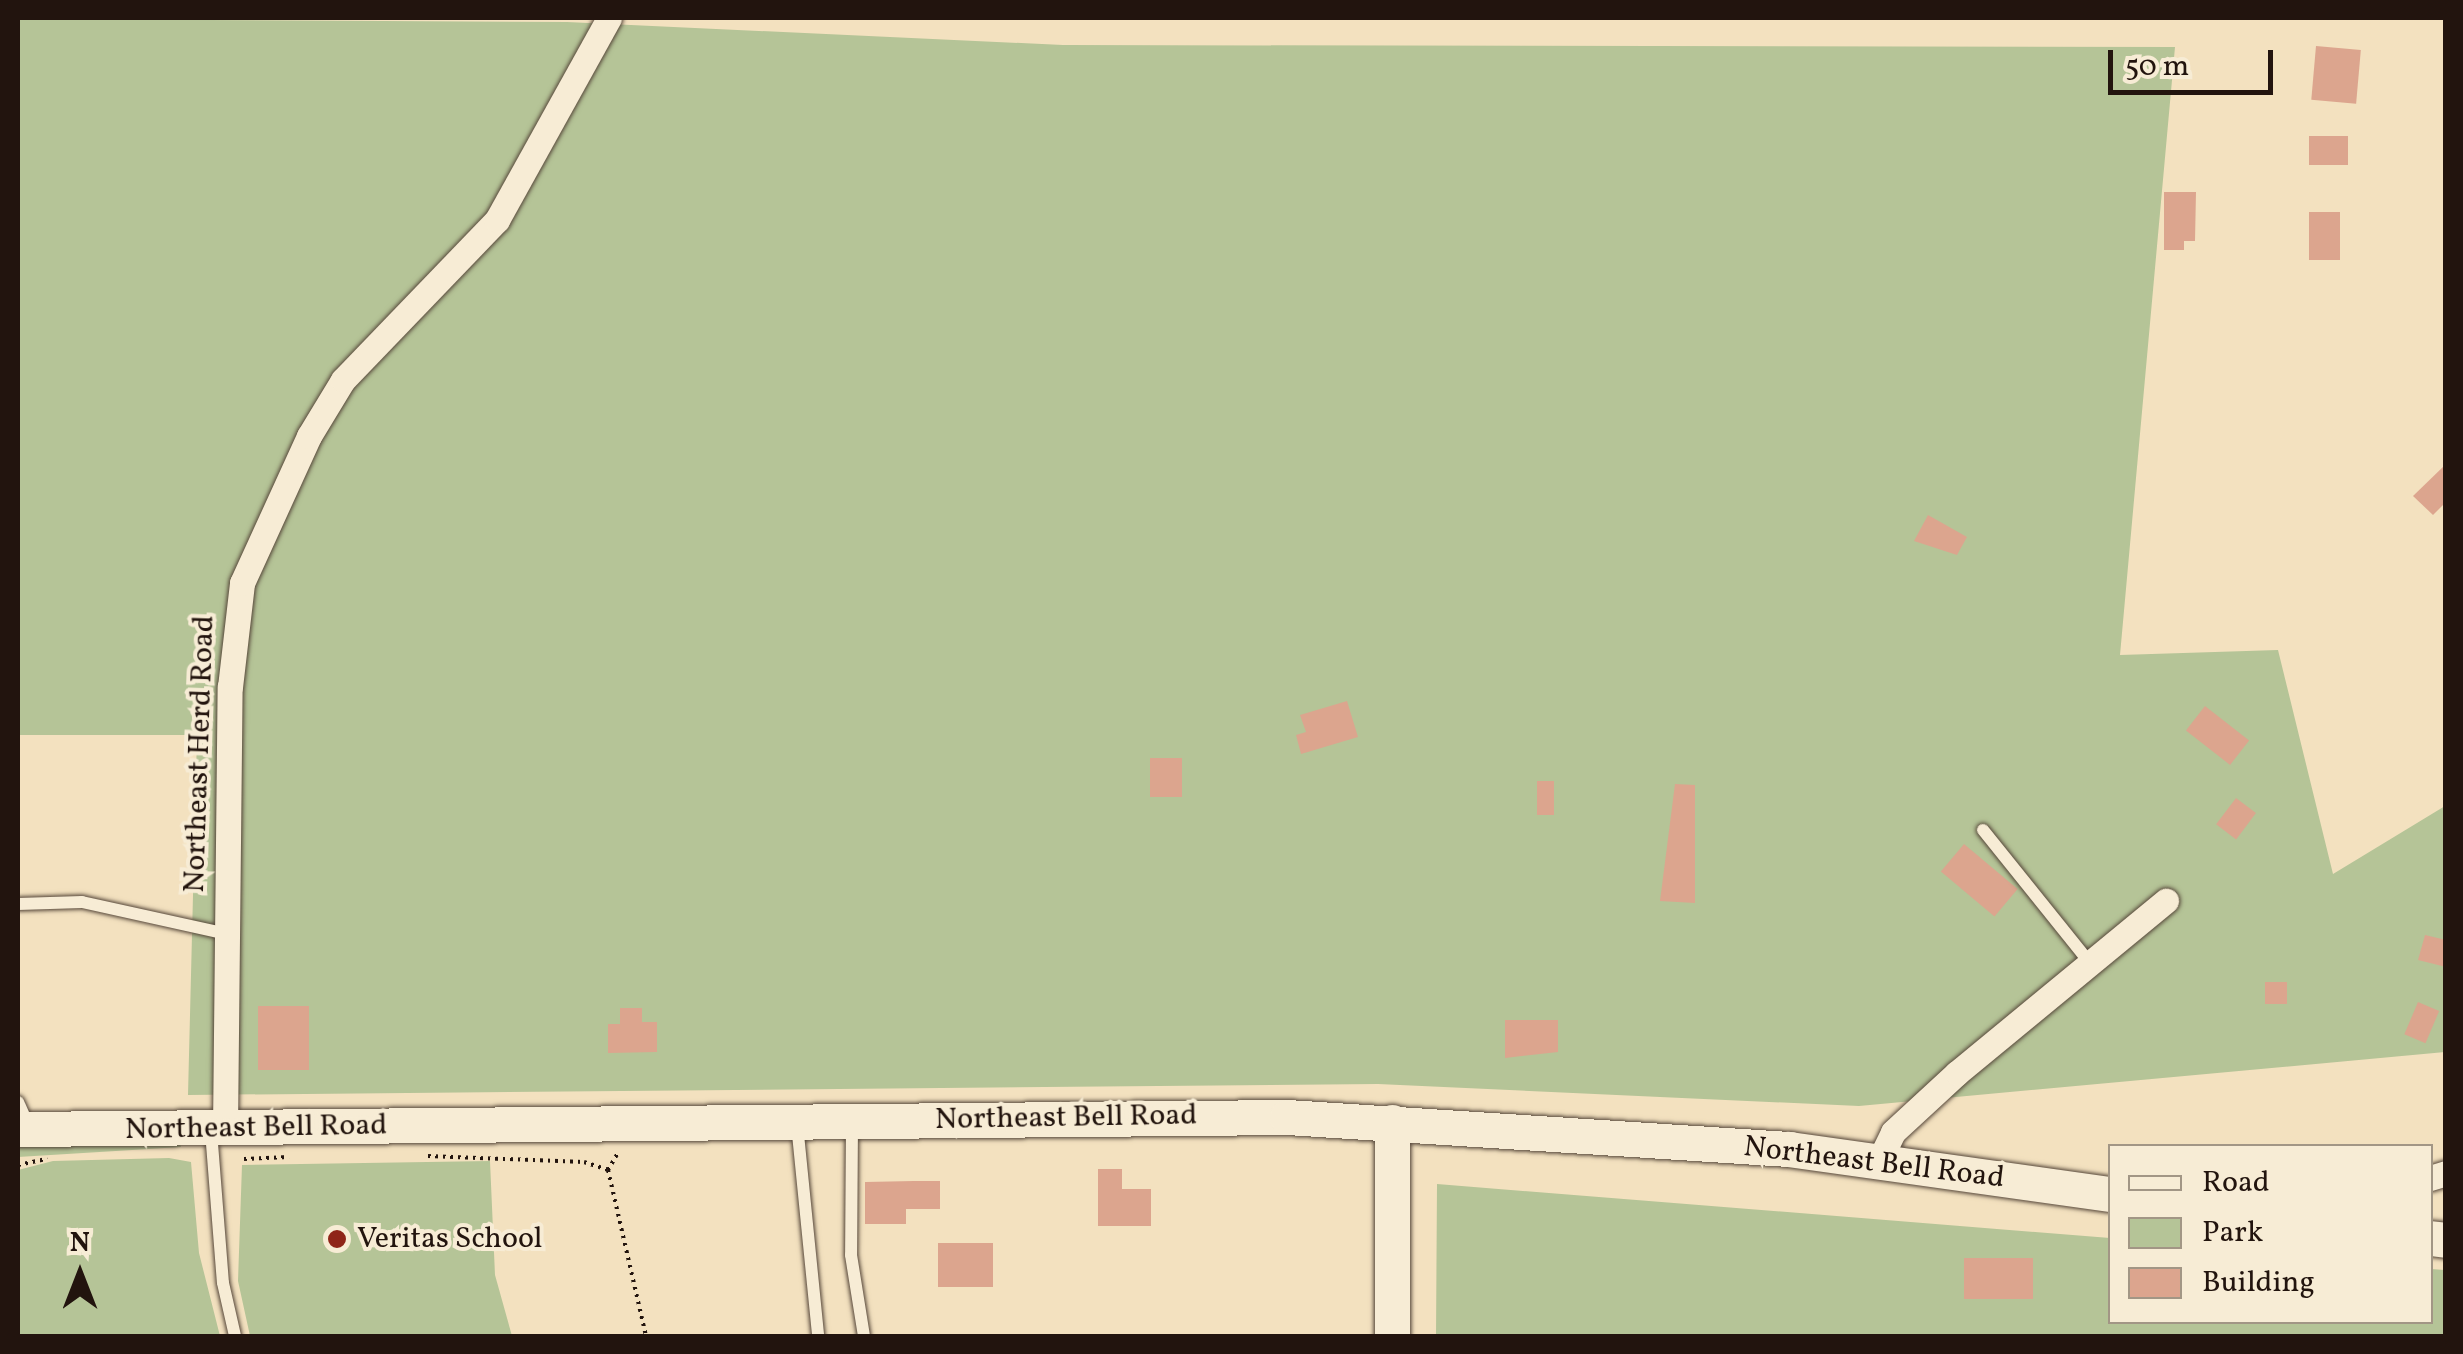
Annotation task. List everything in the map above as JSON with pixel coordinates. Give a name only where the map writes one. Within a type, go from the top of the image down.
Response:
[{"type":"main road","name":"Northeast Bell Road","points":[[22,1120],[218,1129],[1188,1116],[1392,1122],[1700,1141],[1879,1160],[2108,1194]]},
{"type":"main road","points":[[1392,1122],[1392,1336]]},
{"type":"street","name":"Northeast Herd Road","points":[[218,1129],[227,934],[232,640],[250,562],[309,436],[343,380],[498,220],[609,18]]},
{"type":"street","points":[[1879,1160],[1894,1132],[1944,1084],[2166,902]]},
{"type":"lane","points":[[1984,830],[2090,962]]},
{"type":"lane","points":[[18,904],[82,902],[227,934]]},
{"type":"lane","points":[[796,1121],[818,1336]]},
{"type":"lane","points":[[852,1121],[851,1255],[864,1336]]},
{"type":"lane","points":[[218,1129],[223,1283],[236,1336]]},
{"type":"path","points":[[409,1155],[584,1162],[608,1170],[646,1336]]},
{"type":"path","points":[[244,1159],[298,1156]]},
{"type":"green space","points":[[18,19],[567,22],[1063,45],[2175,47],[2120,655],[2278,650],[2333,874],[2445,806],[2445,1052],[1859,1106],[1378,1084],[188,1095],[197,735],[18,735]]},
{"type":"green space","points":[[18,1142],[180,1144],[181,1147],[18,1157]]},
{"type":"green space","points":[[169,1158],[191,1162],[199,1253],[220,1336],[18,1336],[18,1170],[53,1161]]},
{"type":"green space","points":[[490,1161],[495,1275],[512,1336],[250,1336],[238,1281],[242,1165]]},
{"type":"green space","points":[[1437,1184],[2108,1238],[2108,1324],[2433,1324],[2433,1269],[2445,1270],[2445,1336],[1436,1336]]},
{"type":"building","points":[[2316,46],[2361,50],[2356,104],[2311,100]]},
{"type":"building","points":[[2309,136],[2348,136],[2348,165],[2309,165]]},
{"type":"building","points":[[2164,192],[2196,192],[2195,241],[2184,241],[2184,250],[2164,250]]},
{"type":"building","points":[[2309,212],[2340,212],[2340,260],[2309,260]]},
{"type":"building","points":[[2446,464],[2446,502],[2433,515],[2413,496]]},
{"type":"building","points":[[1928,515],[1967,537],[1957,555],[1914,541]]},
{"type":"building","points":[[1347,701],[1358,737],[1301,754],[1296,735],[1306,732],[1300,715]]},
{"type":"building","points":[[2205,706],[2249,740],[2230,765],[2186,730]]},
{"type":"building","points":[[1150,758],[1182,758],[1182,797],[1150,797]]},
{"type":"building","points":[[1537,781],[1554,781],[1554,815],[1537,815]]},
{"type":"building","points":[[1675,784],[1695,785],[1695,903],[1660,901]]},
{"type":"building","points":[[2236,798],[2256,813],[2236,839],[2216,824]]},
{"type":"building","points":[[1964,844],[2018,889],[1994,917],[1941,872]]},
{"type":"building","points":[[2425,935],[2446,940],[2446,967],[2418,960]]},
{"type":"building","points":[[2265,982],[2287,982],[2287,1004],[2265,1004]]},
{"type":"building","points":[[2418,1002],[2439,1011],[2425,1043],[2404,1034]]},
{"type":"building","points":[[258,1006],[309,1006],[309,1070],[258,1070]]},
{"type":"building","points":[[620,1008],[642,1008],[642,1022],[657,1022],[657,1052],[608,1053],[608,1024],[620,1024]]},
{"type":"building","points":[[1505,1020],[1558,1020],[1558,1052],[1505,1058]]},
{"type":"building","points":[[1098,1169],[1122,1169],[1122,1189],[1151,1189],[1151,1226],[1098,1226]]},
{"type":"building","points":[[940,1181],[940,1209],[906,1209],[906,1224],[865,1224],[865,1182]]},
{"type":"building","points":[[938,1243],[993,1243],[993,1287],[938,1287]]},
{"type":"building","points":[[1964,1258],[2033,1258],[2033,1299],[1964,1299]]},
{"type":"place","name":"Veritas School","points":[[337,1239]]}]
